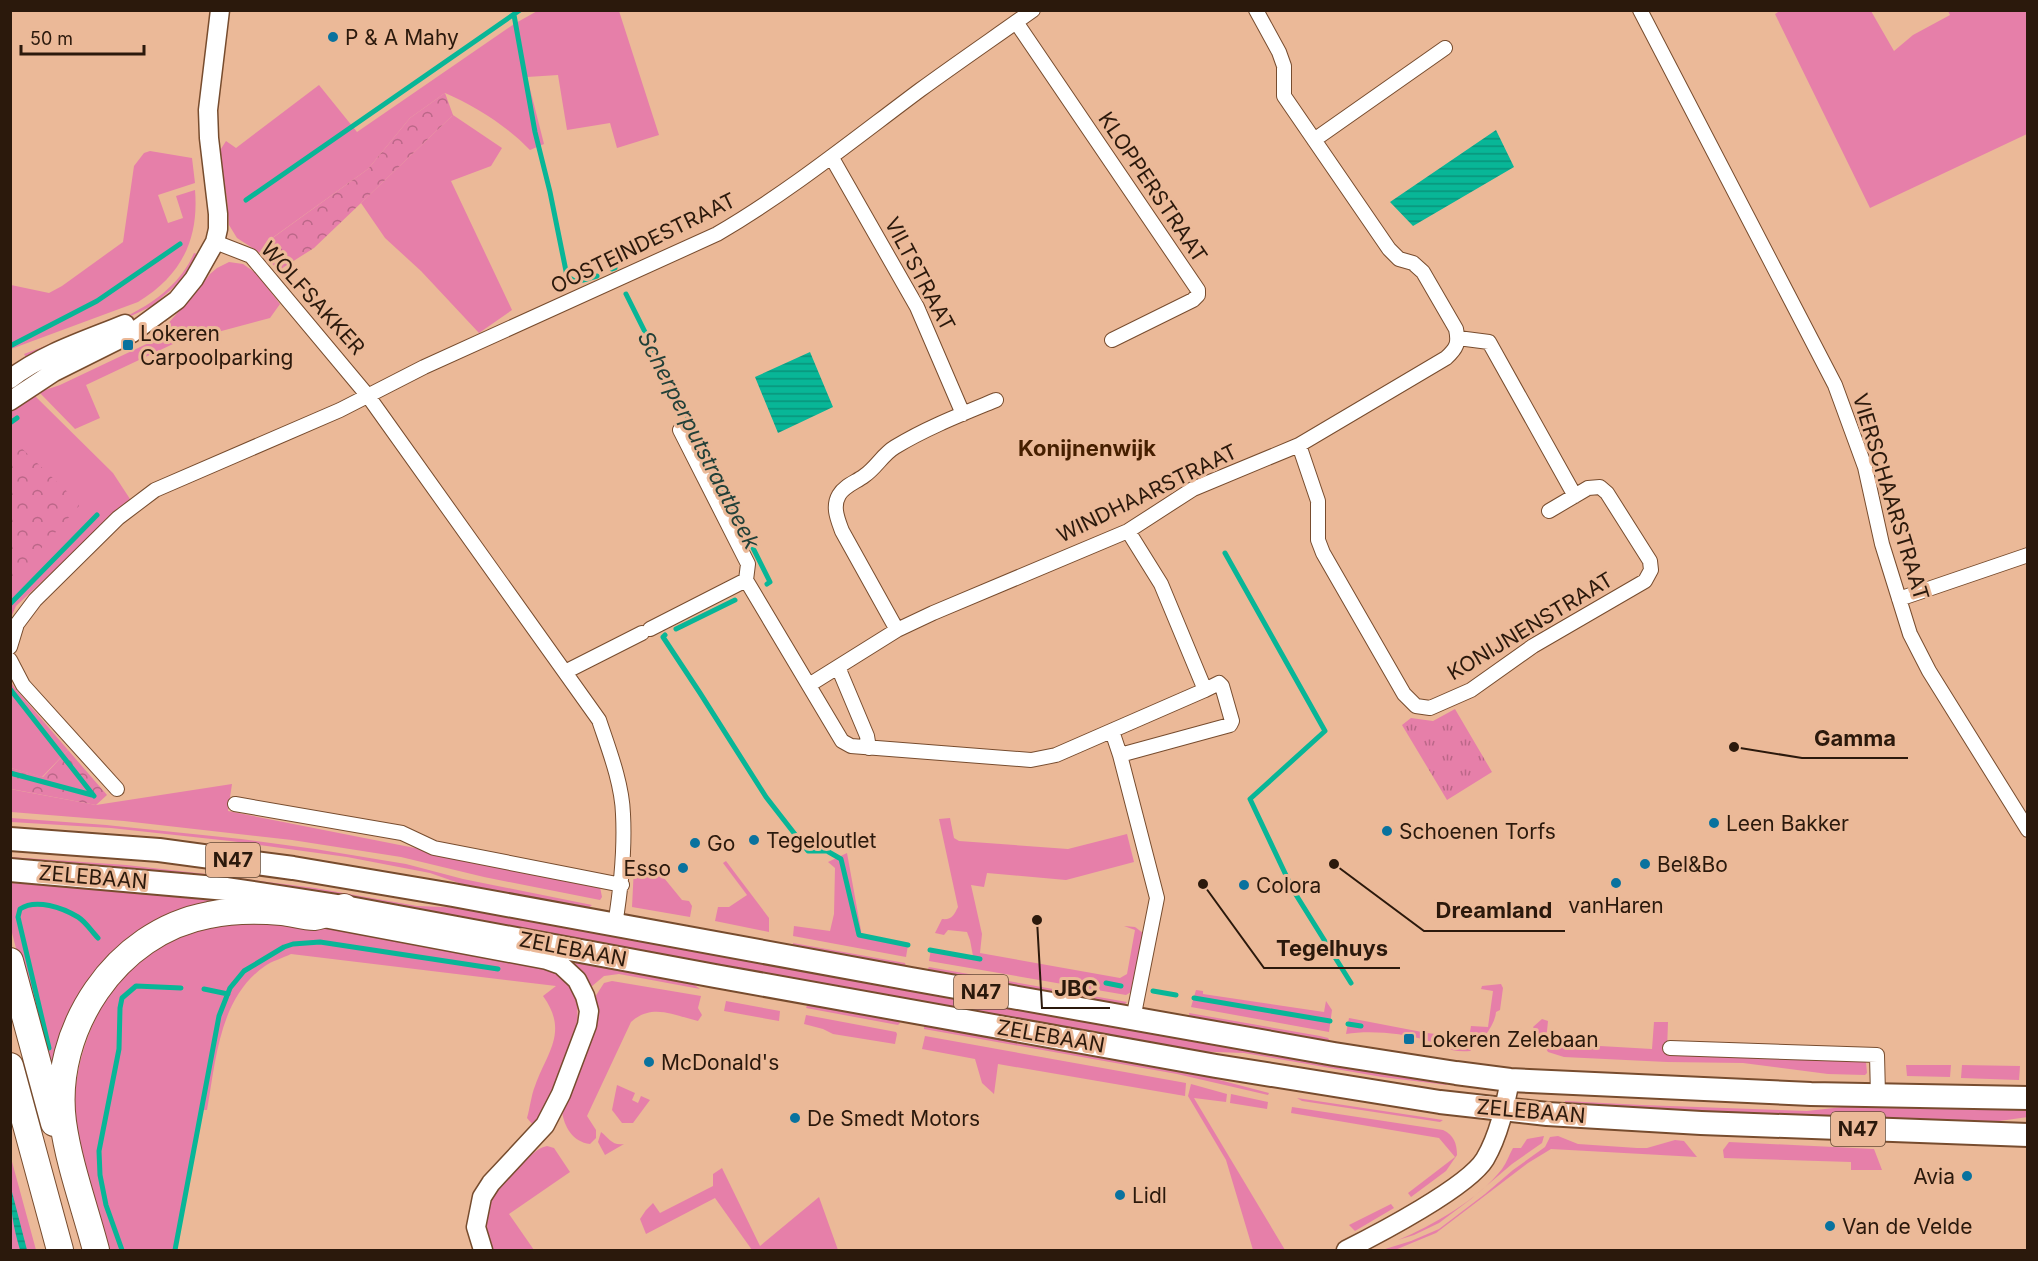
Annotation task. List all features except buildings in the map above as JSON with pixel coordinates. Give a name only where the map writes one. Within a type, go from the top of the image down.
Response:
[{"type":"highway","points":[[96,1251],[63,1121],[66,1061],[73,1032],[95,992],[112,972],[145,942],[162,931],[186,921],[208,915],[250,911],[314,916],[344,907]]},
{"type":"highway","points":[[10,961],[87,1251]]},
{"type":"highway","points":[[10,1066],[60,1251]]},
{"type":"highway","points":[[10,1103],[50,1251]]},
{"type":"main road","name":"ZELEBAAN","points":[[10,839],[159,850],[453,895],[1133,1019],[1393,1064],[1510,1080],[1878,1095],[2028,1098]]},
{"type":"main road","name":"ZELEBAAN","points":[[10,870],[227,889],[344,907],[1216,1066],[1383,1094],[1504,1110],[1701,1123],[2028,1135]]},
{"type":"street","points":[[10,400],[54,372],[132,333],[159,314],[186,290],[215,242],[218,214],[208,110],[220,10]]},
{"type":"street","name":"OOSTEINDESTRAAT","points":[[10,647],[17,624],[35,600],[118,518],[155,490],[340,410],[424,367],[717,234],[749,216],[832,158],[920,90],[1033,10]]},
{"type":"street","points":[[1256,10],[1280,52],[1284,66],[1284,96],[1389,249],[1399,259],[1413,263],[1423,272],[1456,329],[1458,338],[1489,342],[1575,496]]},
{"type":"street","name":"VIERSCHAARSTRAAT","points":[[1640,10],[1835,385],[1864,467],[1882,544],[1910,634],[1929,671],[2028,830]]},
{"type":"street","name":"KLOPPERSTRAAT","points":[[1016,22],[1198,290],[1198,295],[1193,300],[1112,340]]},
{"type":"street","points":[[1314,140],[1445,48]]},
{"type":"street","name":"VILTSTRAAT","points":[[832,158],[917,307],[963,414]]},
{"type":"street","name":"WOLFSAKKER","points":[[215,242],[251,255],[368,396]]},
{"type":"street","points":[[10,379],[45,357],[125,324],[159,314]]},
{"type":"street","name":"WINDHAARSTRAAT","points":[[809,685],[897,630],[1128,531],[1193,489],[1299,445],[1446,358],[1456,348],[1458,338]]},
{"type":"street","points":[[368,396],[599,720],[613,761],[623,813],[622,885],[615,925]]},
{"type":"street","points":[[897,630],[836,517],[839,494],[851,483],[864,476],[893,448],[996,400]]},
{"type":"street","points":[[680,430],[748,564],[746,580],[842,741],[851,746],[869,748],[1031,760],[1056,755],[1219,683],[1222,686],[1232,721],[1230,725],[1120,755]]},
{"type":"street","name":"KONIJNENSTRAAT","points":[[1299,445],[1318,501],[1318,540],[1323,552],[1404,694],[1416,706],[1430,708],[1470,690],[1533,646],[1645,581],[1651,570],[1650,561],[1607,493],[1600,487],[1588,488],[1549,511]]},
{"type":"street","points":[[1128,531],[1161,584],[1205,690]]},
{"type":"street","points":[[1899,599],[2028,555]]},
{"type":"street","points":[[565,672],[746,580]]},
{"type":"street","points":[[10,660],[23,685],[117,789]]},
{"type":"street","points":[[838,667],[867,736],[869,748]]},
{"type":"street","points":[[1112,731],[1157,898],[1133,1019]]},
{"type":"street","points":[[235,804],[402,833],[434,848],[622,885]]},
{"type":"street","points":[[314,916],[534,956],[561,965],[576,980],[585,996],[589,1011],[587,1024],[556,1104],[545,1125],[491,1183],[482,1197],[476,1227],[483,1251]]},
{"type":"street","points":[[1670,1048],[1877,1055],[1878,1095]]},
{"type":"street","points":[[1346,1251],[1457,1186],[1473,1173],[1484,1161],[1489,1149],[1504,1110],[1510,1080]]},
{"type":"green space","points":[[539,10],[619,11],[659,135],[617,148],[610,123],[567,130],[558,75],[527,77],[544,144],[530,150],[490,117],[445,93],[410,118],[368,169],[268,241],[284,267],[279,271],[265,256],[237,238],[229,225],[219,152],[226,141],[236,148],[319,85],[357,132],[514,24]]},
{"type":"green space","points":[[1781,10],[1871,11],[1894,51],[1913,35],[1950,15],[1948,11],[2027,11],[2027,134],[1870,208],[1775,14]]},
{"type":"green space","points":[[445,93],[453,115],[314,248],[284,267],[267,242],[368,169],[410,118]]},
{"type":"green space","points":[[453,115],[502,148],[491,166],[451,181],[512,310],[479,333],[421,271],[385,238],[361,203]]},
{"type":"green space","points":[[150,151],[192,158],[195,183],[158,195],[168,223],[183,218],[176,196],[195,190],[194,224],[190,240],[176,268],[166,280],[138,302],[11,349],[11,285],[49,293],[123,242],[134,166],[144,153]]},
{"type":"green space","points":[[194,253],[197,254],[180,282],[152,306],[55,345],[27,359],[24,354],[131,314],[151,302],[176,281]]},
{"type":"green space","points":[[229,262],[243,264],[257,274],[280,304],[270,318],[173,344],[86,385],[100,418],[75,429],[39,392],[60,385],[157,339],[155,334],[164,328],[210,274]]},
{"type":"green space","points":[[35,396],[113,473],[130,499],[16,606],[11,617],[11,409],[21,400],[24,404]]},
{"type":"green space","points":[[15,442],[78,502],[79,506],[11,582],[10,447]]},
{"type":"green space","points":[[10,681],[68,750],[42,777],[11,768]]},
{"type":"green space","points":[[1455,709],[1492,772],[1447,800],[1402,725],[1411,718],[1433,721]]},
{"type":"green space","points":[[68,750],[107,795],[96,805],[11,789],[11,768],[43,777]]},
{"type":"green space","points":[[232,784],[228,811],[600,887],[602,897],[600,900],[484,877],[401,857],[292,840],[124,821],[11,812],[10,789],[96,805]]},
{"type":"green space","points":[[11,818],[106,825],[315,849],[406,864],[463,879],[592,905],[587,909],[473,888],[430,873],[347,857],[111,828],[11,822]]},
{"type":"green space","points":[[950,818],[954,838],[959,841],[1068,849],[1127,834],[1134,862],[1066,880],[987,873],[984,887],[971,885],[982,934],[980,953],[1120,978],[1127,974],[1135,930],[1124,926],[1135,927],[1143,933],[1131,992],[1126,995],[929,961],[931,949],[973,956],[967,932],[948,930],[944,935],[935,933],[942,919],[952,916],[958,907],[939,819]]},
{"type":"green space","points":[[847,853],[862,936],[908,945],[906,957],[793,936],[794,926],[830,931],[834,914],[835,868],[828,862]]},
{"type":"green space","points":[[10,857],[126,865],[315,888],[417,906],[467,908],[777,966],[1445,1082],[1447,1085],[1382,1077],[1244,1053],[1188,1051],[11,861]]},
{"type":"green space","points":[[726,861],[769,918],[769,932],[715,921],[718,907],[729,907],[747,895],[723,863]]},
{"type":"green space","points":[[651,862],[682,900],[689,901],[692,906],[690,917],[632,907],[634,867]]},
{"type":"green space","points":[[10,883],[96,888],[232,902],[135,937],[53,1091],[11,929]]},
{"type":"green space","points":[[242,922],[307,923],[549,968],[572,990],[578,1014],[572,1041],[542,1112],[533,1125],[527,1118],[534,1090],[550,1052],[555,1031],[551,1009],[543,996],[556,986],[291,954],[268,964],[250,979],[229,1012],[217,1051],[207,1110],[201,1110],[175,1250],[108,1250],[80,1142],[75,1113],[75,1092],[79,1069],[93,1024],[117,984],[132,967],[149,954],[194,933]]},
{"type":"green space","points":[[793,943],[905,963],[906,967],[793,948]]},
{"type":"green space","points":[[571,960],[689,981],[700,989],[619,974],[604,976],[591,987],[586,976]]},
{"type":"green space","points":[[929,967],[1127,1002],[1122,1007],[928,972]]},
{"type":"green space","points":[[612,981],[701,996],[698,1008],[702,1015],[698,1021],[655,1012],[639,1016],[631,1022],[587,1116],[596,1130],[596,1138],[590,1144],[584,1143],[570,1133],[562,1111],[596,1002],[595,997],[604,983]]},
{"type":"green space","points":[[1501,984],[1503,988],[1500,1010],[1496,1012],[1493,1023],[1486,1034],[1470,1051],[1451,1050],[1425,1040],[1396,1034],[1365,1032],[1346,1034],[1349,1018],[1427,1033],[1469,1038],[1471,1026],[1488,1027],[1493,991],[1481,989],[1482,986]]},
{"type":"green space","points":[[1196,990],[1203,991],[1203,994],[1324,1012],[1326,1001],[1332,1010],[1329,1032],[1191,1007]]},
{"type":"green space","points":[[726,1001],[780,1011],[779,1021],[724,1011]]},
{"type":"green space","points":[[808,1003],[898,1020],[900,1023],[898,1025],[806,1008]]},
{"type":"green space","points":[[1189,1013],[1320,1036],[1330,1041],[1329,1043],[1190,1019]]},
{"type":"green space","points":[[806,1015],[896,1032],[895,1044],[833,1034],[804,1024]]},
{"type":"green space","points":[[1542,1019],[1548,1021],[1546,1041],[1548,1043],[1652,1049],[1654,1022],[1668,1022],[1667,1050],[1721,1057],[1866,1062],[1867,1073],[1865,1075],[1828,1074],[1743,1063],[1564,1057],[1548,1052],[1533,1027]]},
{"type":"green space","points":[[924,1025],[1189,1072],[1269,1093],[1268,1095],[1177,1074],[924,1029]]},
{"type":"green space","points":[[925,1036],[1186,1083],[1185,1096],[998,1064],[994,1094],[982,1083],[975,1059],[922,1049]]},
{"type":"green space","points":[[1906,1065],[1951,1065],[1950,1077],[1907,1076]]},
{"type":"green space","points":[[1962,1065],[2020,1066],[2019,1080],[1961,1078]]},
{"type":"green space","points":[[1191,1084],[1227,1094],[1226,1102],[1194,1098],[1285,1250],[1253,1250],[1226,1160],[1188,1096]]},
{"type":"green space","points":[[617,1085],[635,1093],[632,1100],[638,1103],[641,1096],[650,1100],[633,1123],[622,1123],[612,1110]]},
{"type":"green space","points":[[1231,1094],[1268,1102],[1267,1109],[1230,1103]]},
{"type":"green space","points":[[1297,1098],[1443,1120],[1440,1122],[1302,1101]]},
{"type":"green space","points":[[1565,1101],[1807,1111],[1869,1104],[2027,1109],[2028,1117],[1992,1122],[1668,1112],[1564,1106]]},
{"type":"green space","points":[[1292,1107],[1443,1130],[1454,1140],[1457,1155],[1446,1171],[1411,1197],[1408,1193],[1455,1157],[1439,1138],[1291,1113]]},
{"type":"green space","points":[[601,1132],[614,1143],[624,1144],[605,1155],[598,1142]]},
{"type":"green space","points":[[1544,1136],[1542,1143],[1512,1164],[1483,1189],[1502,1169],[1513,1148],[1521,1148],[1527,1139]]},
{"type":"green space","points":[[1558,1136],[1578,1144],[1637,1148],[1647,1148],[1675,1140],[1684,1141],[1697,1157],[1551,1149],[1528,1163],[1436,1233],[1395,1250],[1382,1250],[1439,1229],[1545,1147],[1550,1137]]},
{"type":"green space","points":[[1729,1142],[1874,1149],[1882,1170],[1851,1170],[1851,1162],[1724,1158],[1723,1150]]},
{"type":"green space","points":[[547,1146],[554,1148],[570,1172],[509,1214],[534,1250],[491,1250],[486,1223],[487,1212],[495,1193],[533,1154]]},
{"type":"green space","points":[[11,1158],[36,1250],[11,1250]]},
{"type":"green space","points":[[722,1168],[760,1246],[819,1197],[838,1250],[752,1250],[715,1198],[646,1234],[640,1219],[653,1203],[660,1213],[713,1186],[713,1174]]},
{"type":"green space","points":[[1478,1193],[1439,1223],[1398,1240],[1440,1219]]},
{"type":"green space","points":[[1391,1204],[1394,1208],[1355,1231],[1349,1225]]},
{"type":"water","points":[[1496,130],[1514,167],[1413,226],[1390,202]]},
{"type":"water","points":[[810,352],[833,407],[778,433],[755,377]]},
{"type":"water","points":[[11,1188],[27,1250],[20,1250],[14,1227]]},
{"type":"waterway","points":[[246,200],[520,10]]},
{"type":"waterway","name":"Scherperputstraatbeek","points":[[514,15],[535,132],[567,276],[576,282],[597,276]]},
{"type":"waterway","points":[[10,344],[97,301],[180,244]]},
{"type":"waterway","name":"Scherperputstraatbeek","points":[[626,294],[770,582],[767,584]]},
{"type":"waterway","points":[[10,423],[17,418]]},
{"type":"waterway","points":[[10,604],[97,515]]},
{"type":"waterway","points":[[1225,553],[1325,731],[1250,799],[1293,890],[1351,983]]},
{"type":"waterway","points":[[676,629],[735,600]]},
{"type":"waterway","name":"Scherperputstraatbeek","points":[[665,635],[663,637],[766,797],[808,851],[827,851],[841,859],[859,935],[908,945]]},
{"type":"waterway","points":[[10,689],[94,796]]},
{"type":"waterway","points":[[10,773],[92,795]]},
{"type":"waterway","points":[[49,1048],[18,917],[20,909],[41,904],[65,910],[81,919],[98,938]]},
{"type":"waterway","points":[[175,1250],[219,1016],[230,988],[244,971],[284,947],[320,942],[498,969]]},
{"type":"waterway","name":"Scherperputstraatbeek","points":[[930,950],[980,959]]},
{"type":"waterway","name":"Scherperputstraatbeek","points":[[1106,983],[1121,986]]},
{"type":"waterway","points":[[122,1250],[106,1205],[100,1175],[99,1151],[119,1049],[122,998],[136,986],[181,988]]},
{"type":"waterway","points":[[204,989],[228,994]]},
{"type":"waterway","name":"Scherperputstraatbeek","points":[[1153,991],[1176,995]]},
{"type":"waterway","name":"Scherperputstraatbeek","points":[[1194,998],[1330,1021]]},
{"type":"waterway","name":"Scherperputstraatbeek","points":[[1348,1024],[1361,1026]]},
{"type":"place","name":"P & A Mahy","points":[[333,37]]},
{"type":"place","name":"Lokeren Carpoolparking","points":[[128,345]]},
{"type":"place","name":"Gamma","points":[[1734,747]]},
{"type":"place","name":"Leen Bakker","points":[[1714,823]]},
{"type":"place","name":"Schoenen Torfs","points":[[1387,831]]},
{"type":"place","name":"Tegeloutlet","points":[[754,840]]},
{"type":"place","name":"Go","points":[[695,843]]},
{"type":"place","name":"Dreamland","points":[[1334,864]]},
{"type":"place","name":"Bel&Bo","points":[[1645,864]]},
{"type":"place","name":"Esso","points":[[683,868]]},
{"type":"place","name":"vanHaren","points":[[1616,883]]},
{"type":"place","name":"Tegelhuys","points":[[1203,884]]},
{"type":"place","name":"Colora","points":[[1244,885]]},
{"type":"place","name":"JBC","points":[[1037,920]]},
{"type":"place","name":"Lokeren Zelebaan","points":[[1409,1039]]},
{"type":"place","name":"McDonald's","points":[[649,1062]]},
{"type":"place","name":"De Smedt Motors","points":[[795,1118]]},
{"type":"place","name":"Avia","points":[[1967,1176]]},
{"type":"place","name":"Lidl","points":[[1120,1195]]},
{"type":"place","name":"Van de Velde","points":[[1830,1226]]},
{"type":"district","name":"Konijnenwijk","points":[[1087,448]]}]
